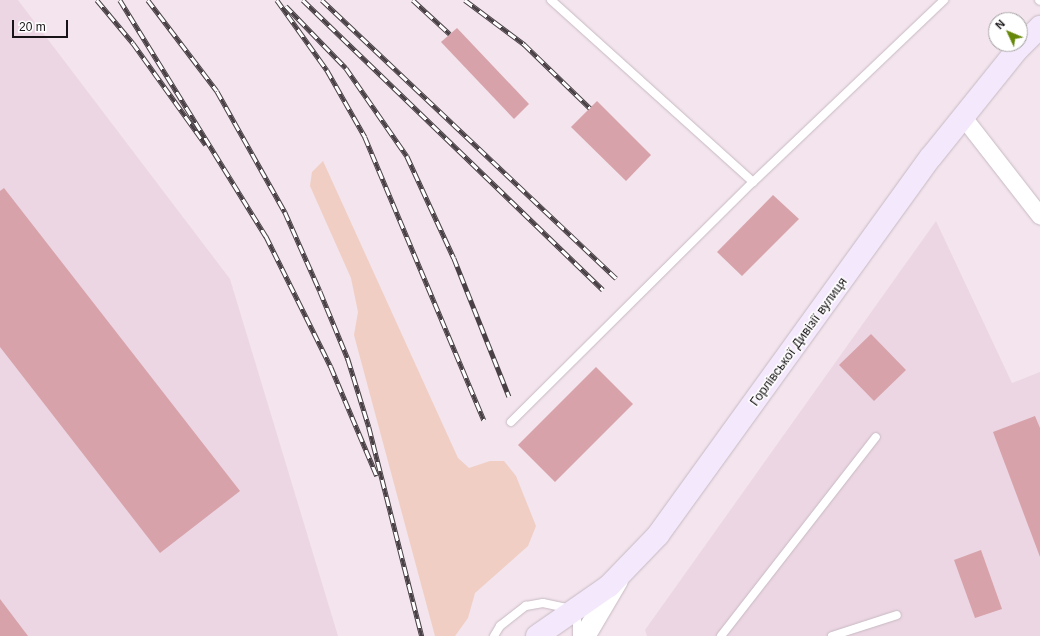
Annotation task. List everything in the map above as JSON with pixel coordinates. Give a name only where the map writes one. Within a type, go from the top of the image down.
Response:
[{"type":"main road","name":"Горлівської Дивізії вулиця","points":[[537,636],[577,610],[621,574],[658,536],[696,486],[963,117],[1040,27]]},
{"type":"street","points":[[963,117],[1040,216]]},
{"type":"street","points":[[584,636],[621,574]]},
{"type":"lane","points":[[551,0],[753,182]]},
{"type":"lane","points":[[511,422],[753,182],[944,0]]},
{"type":"lane","points":[[721,636],[876,437]]},
{"type":"lane","points":[[494,636],[500,626],[526,606],[553,604],[577,610],[577,636]]},
{"type":"lane","points":[[832,636],[897,615]]},
{"type":"shaded area","points":[[0,0],[18,0],[230,279],[338,636],[0,636]]},
{"type":"shaded area","points":[[323,161],[458,458],[469,468],[490,461],[504,461],[516,476],[536,526],[528,546],[475,593],[468,618],[455,636],[435,636],[354,335],[358,312],[351,278],[310,186],[312,172]]},
{"type":"shaded area","points":[[936,221],[1012,383],[1040,372],[1040,636],[647,636],[645,630]]},
{"type":"building","points":[[457,28],[529,104],[514,119],[441,42]]},
{"type":"building","points":[[597,101],[651,155],[626,181],[571,127]]},
{"type":"building","points":[[4,188],[240,491],[160,553],[0,347],[0,191]]},
{"type":"building","points":[[773,195],[799,219],[742,276],[717,252]]},
{"type":"building","points":[[871,334],[906,370],[874,401],[839,365]]},
{"type":"building","points":[[596,367],[633,404],[555,482],[518,445]]},
{"type":"building","points":[[1035,416],[1040,428],[1040,557],[993,432]]},
{"type":"building","points":[[981,550],[1002,609],[975,618],[954,560]]},
{"type":"building","points":[[0,599],[28,636],[0,636]]},
{"type":"railway","points":[[97,0],[133,43],[206,145]]},
{"type":"railway","points":[[120,0],[266,236],[331,367],[377,476]]},
{"type":"railway","points":[[148,0],[217,91],[285,212],[320,291],[348,359],[369,427],[422,636]]},
{"type":"railway","points":[[277,0],[327,70],[365,137],[484,420]]},
{"type":"railway","points":[[303,0],[603,290]]},
{"type":"railway","points":[[322,0],[616,278]]},
{"type":"railway","points":[[413,0],[450,34]]},
{"type":"railway","points":[[465,0],[524,44],[590,108]]},
{"type":"railway","points":[[286,6],[346,68],[407,156],[454,258],[509,396]]}]
